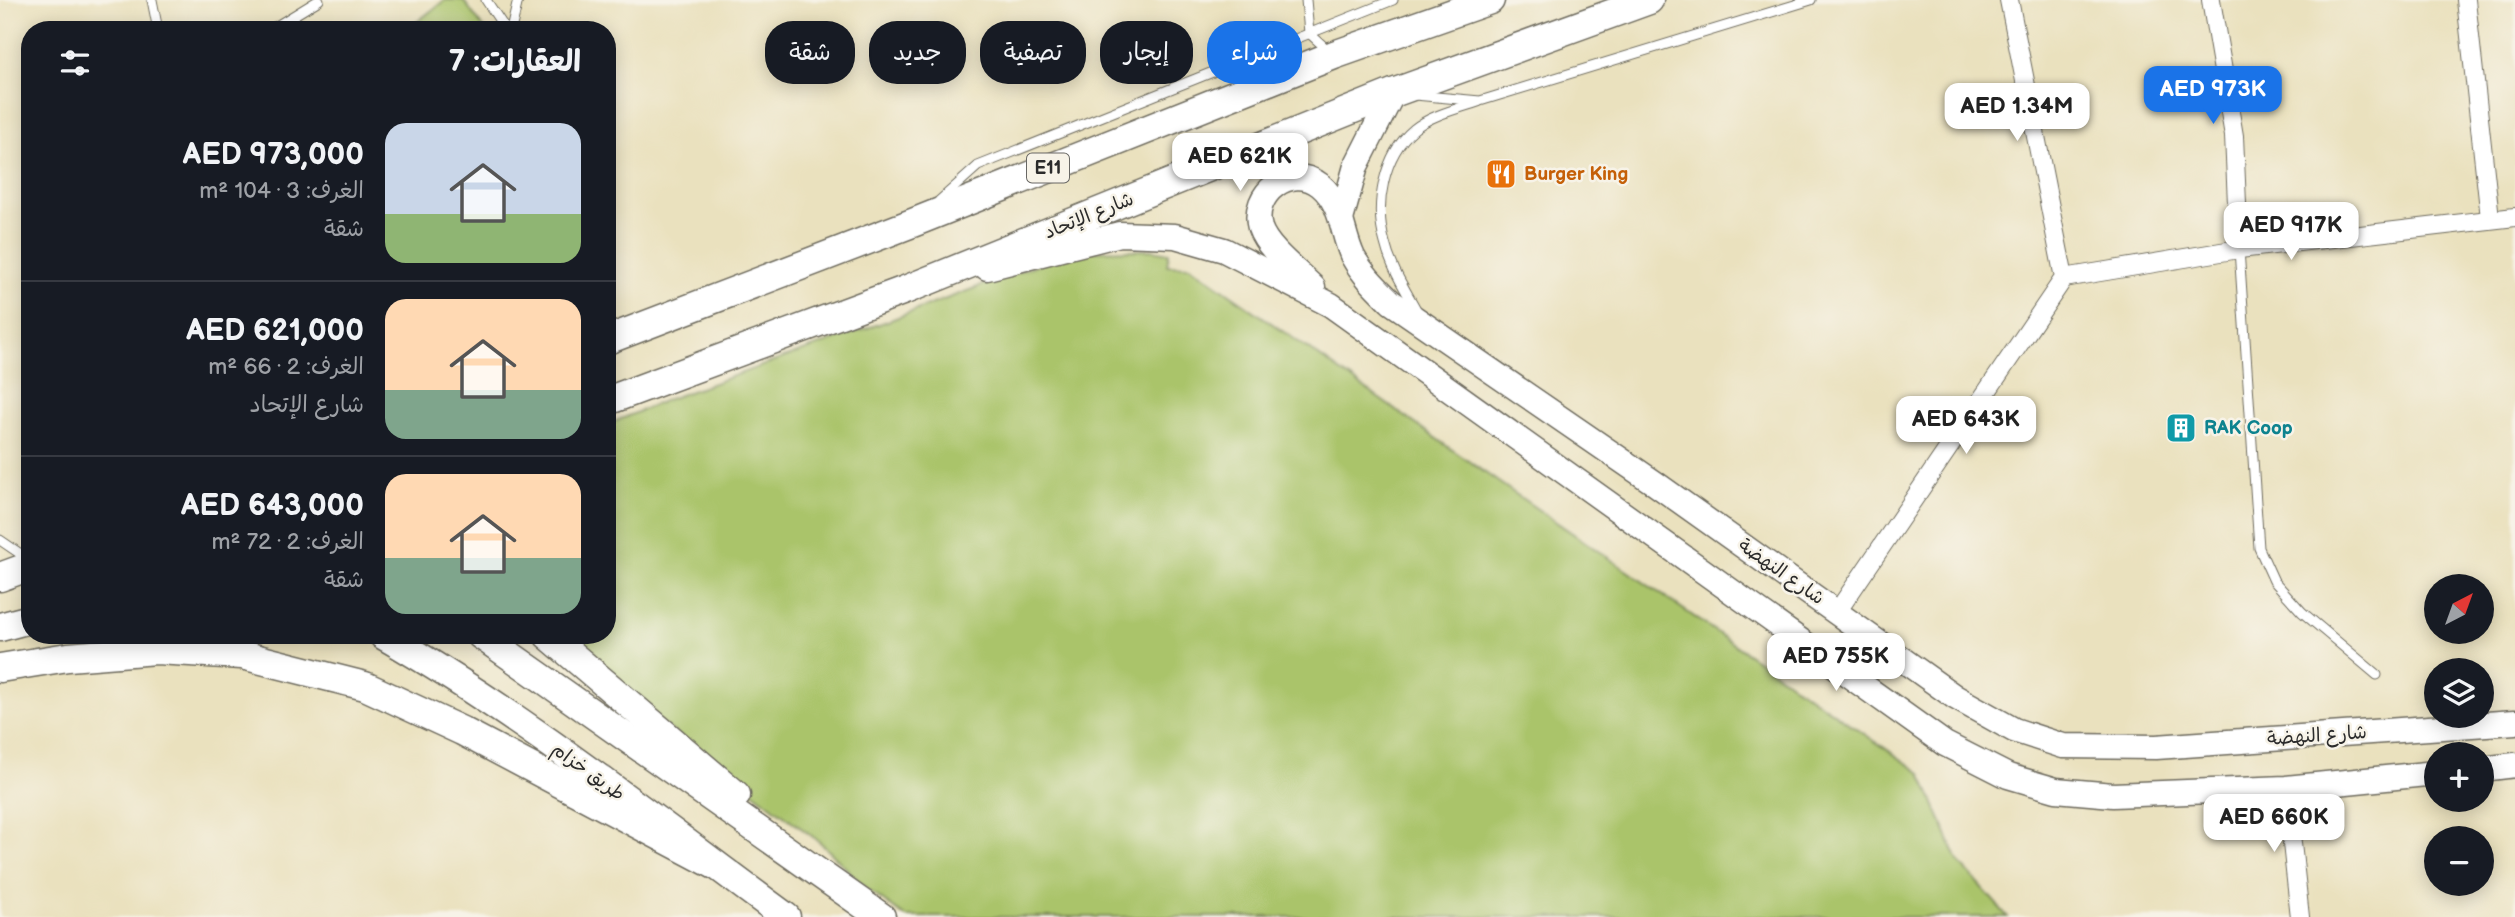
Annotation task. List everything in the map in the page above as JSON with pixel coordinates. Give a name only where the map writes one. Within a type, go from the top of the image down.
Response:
[{"type":"main road","name":"E11","points":[[616,337],[915,222],[1334,55],[1490,0]]},
{"type":"main road","name":"شارع الإتحاد","points":[[616,398],[905,290],[1393,93],[1649,0]]},
{"type":"main road","points":[[1342,216],[1356,166],[1393,93]]},
{"type":"main road","points":[[1342,216],[1333,200],[1319,185],[1296,177],[1278,183],[1264,194],[1258,210],[1260,227],[1267,243],[1331,304],[1945,744],[2008,776],[2056,790],[2113,795],[2286,788],[2424,774]]},
{"type":"main road","name":"شارع النهضة","points":[[1342,216],[1352,254],[1363,274],[1391,302],[1955,697],[2014,730],[2063,746],[2156,747],[2515,722]]},
{"type":"main road","points":[[905,290],[1120,234],[1175,236],[1224,250],[1331,304]]},
{"type":"main road","points":[[616,417],[698,368]]},
{"type":"main road","points":[[0,577],[21,569]]},
{"type":"main road","points":[[0,627],[21,621]]},
{"type":"main road","name":"طريق خزام","points":[[399,644],[500,708],[786,917]]},
{"type":"main road","points":[[494,644],[879,916]]},
{"type":"main road","points":[[559,644],[879,916]]},
{"type":"main road","points":[[0,668],[68,657],[156,650],[242,655],[365,686],[462,731],[715,865]]},
{"type":"main road","points":[[2494,768],[2515,765]]},
{"type":"street","points":[[1837,612],[2064,278],[2009,0]]},
{"type":"street","points":[[2211,0],[2234,136],[2239,249]]},
{"type":"street","points":[[2466,0],[2490,219]]},
{"type":"street","points":[[2064,278],[2239,249],[2515,217]]},
{"type":"street","points":[[2286,788],[2300,917]]},
{"type":"lane","points":[[152,0],[156,21]]},
{"type":"lane","points":[[285,21],[319,0]]},
{"type":"lane","points":[[486,0],[502,21]]},
{"type":"lane","points":[[511,21],[517,0]]},
{"type":"lane","points":[[1306,0],[1308,33],[1334,55]]},
{"type":"lane","points":[[915,222],[978,166],[1393,0]]},
{"type":"lane","points":[[1423,322],[1392,265],[1384,242],[1381,217],[1383,183],[1393,155],[1414,129],[1434,118],[1480,101],[1811,0]]},
{"type":"lane","points":[[1393,93],[1480,101]]},
{"type":"lane","points":[[2239,249],[2259,548],[2274,581],[2302,612],[2377,675]]},
{"type":"lane","points":[[0,540],[21,554]]},
{"type":"green space","points":[[445,0],[463,0],[478,21],[418,21]]},
{"type":"green space","points":[[1152,250],[1169,253],[1167,265],[1190,266],[1921,773],[1958,861],[2008,917],[906,917],[868,890],[821,843],[557,644],[616,644],[616,421],[666,400],[1073,251]]},
{"type":"place","name":"Burger King","points":[[1501,174]]},
{"type":"place","name":"RAK Coop","points":[[2181,428]]}]
